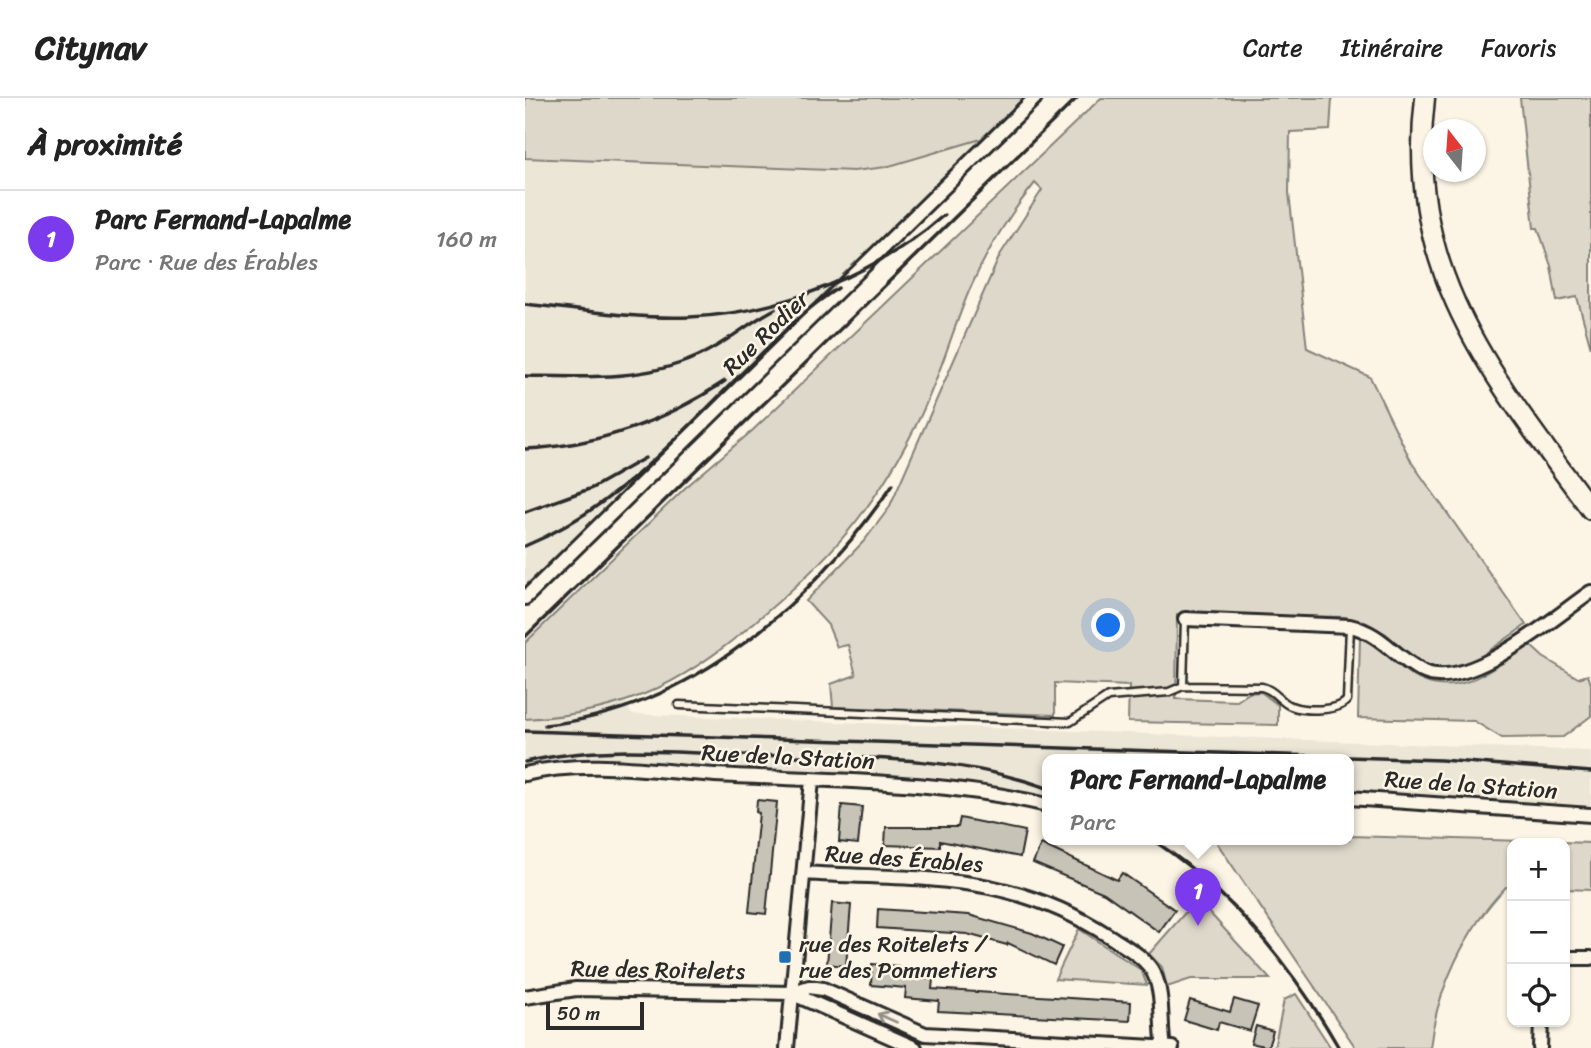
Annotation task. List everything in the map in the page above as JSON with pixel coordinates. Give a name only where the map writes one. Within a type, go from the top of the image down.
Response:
[{"type":"street","name":"Rue Rodier","points":[[525,598],[1035,98]]},
{"type":"street","points":[[1425,98],[1423,143],[1428,210],[1437,251],[1457,309],[1497,382],[1591,510]]},
{"type":"street","points":[[1185,619],[1350,626],[1375,634],[1420,670],[1448,676],[1468,671],[1493,658],[1591,592]]},
{"type":"street","name":"Rue de la Station","points":[[525,774],[587,768],[955,788],[1042,804]]},
{"type":"street","points":[[787,1048],[812,780]]},
{"type":"street","name":"Rue de la Station","points":[[1354,798],[1591,816]]},
{"type":"street","name":"Rue des Érables","points":[[804,873],[965,881],[1022,895],[1079,918],[1131,951],[1153,971],[1164,1048]]},
{"type":"street","points":[[1570,958],[1591,958]]},
{"type":"street","name":"Rue des Roitelets","points":[[525,997],[576,989],[791,993],[809,987],[823,989],[935,1041],[1172,1048]]},
{"type":"street","name":"Rue des Roitelets","points":[[791,993],[915,1048]]},
{"type":"street","points":[[1540,1048],[1541,1027]]},
{"type":"lane","points":[[1184,686],[1185,619]]},
{"type":"lane","points":[[679,705],[1070,722],[1108,697],[1169,692],[1184,686],[1262,687],[1294,707],[1338,707],[1344,704],[1348,694],[1350,626]]},
{"type":"shaded area","points":[[525,98],[1024,98],[981,139],[886,167],[854,171],[525,158]]},
{"type":"shaded area","points":[[1101,98],[1332,98],[1330,130],[1290,132],[1289,193],[1307,348],[1370,377],[1412,463],[1526,625],[1470,664],[1438,670],[1416,660],[1385,633],[1345,617],[1177,614],[1176,699],[1237,701],[1249,693],[1261,692],[1278,705],[1278,725],[1128,722],[1129,686],[1055,683],[1055,715],[833,707],[831,684],[856,675],[848,645],[837,647],[828,625],[806,601],[864,541],[889,508],[1000,255],[1042,190],[1035,183],[990,248],[963,306],[928,400],[906,445],[874,497],[838,543],[795,587],[741,634],[686,673],[629,700],[598,709],[525,719],[525,643],[686,487],[753,430]]},
{"type":"shaded area","points":[[1520,98],[1591,98],[1591,348],[1577,297],[1557,301],[1551,266],[1538,228],[1534,228]]},
{"type":"shaded area","points":[[981,139],[579,537],[525,587],[525,158],[854,171],[886,167]]},
{"type":"shaded area","points":[[1360,637],[1377,646],[1420,680],[1437,685],[1453,685],[1484,674],[1529,644],[1543,657],[1578,678],[1588,675],[1591,684],[1591,716],[1563,737],[1502,738],[1474,721],[1358,718]]},
{"type":"shaded area","points":[[626,702],[631,714],[1591,751],[1591,805],[1354,794],[1354,754],[1042,754],[1042,796],[1019,789],[937,777],[571,759],[525,766],[525,719],[562,717]]},
{"type":"shaded area","points":[[1354,836],[1507,841],[1507,887],[1478,921],[1455,962],[1439,1005],[1430,1048],[1356,1048],[1218,845],[1354,845]]},
{"type":"shaded area","points":[[1570,842],[1591,843],[1591,890],[1570,889]]},
{"type":"shaded area","points":[[1197,899],[1270,979],[1191,979],[1167,987],[1162,967],[1149,954]]},
{"type":"shaded area","points":[[1079,929],[1141,970],[1147,985],[1055,979]]},
{"type":"shaded area","points":[[1296,994],[1331,1048],[1274,1048],[1284,1000]]},
{"type":"building","points":[[757,800],[777,802],[766,914],[749,912],[759,813],[756,812]]},
{"type":"building","points":[[842,805],[862,807],[858,844],[839,842]]},
{"type":"building","points":[[960,818],[1025,831],[1020,857],[940,841],[940,847],[885,845],[886,827],[958,827]]},
{"type":"building","points":[[1041,844],[1117,880],[1122,873],[1175,910],[1159,932],[1104,893],[1033,863]]},
{"type":"building","points":[[832,903],[851,905],[846,966],[827,964]]},
{"type":"building","points":[[878,909],[969,915],[1032,933],[1062,947],[1054,965],[1008,943],[1007,945],[967,934],[877,928]]},
{"type":"building","points":[[872,964],[898,966],[898,977],[933,979],[932,989],[1131,1002],[1130,1021],[938,1011],[939,1001],[905,998],[906,988],[871,985]]},
{"type":"building","points":[[1234,999],[1258,1006],[1250,1031],[1219,1022],[1217,1030],[1184,1020],[1190,1000],[1230,1012]]},
{"type":"building","points":[[1256,1026],[1273,1031],[1268,1047],[1251,1043]]},
{"type":"railway","points":[[525,637],[1077,98]]},
{"type":"railway","points":[[525,304],[649,317],[690,317],[759,308],[826,287],[858,272],[917,236],[944,215]]},
{"type":"railway","points":[[525,546],[590,511],[647,466],[794,322],[838,288]]},
{"type":"railway","points":[[525,376],[612,376],[676,365],[706,352],[775,309]]},
{"type":"railway","points":[[525,449],[578,443],[630,429],[679,408],[725,381]]},
{"type":"railway","points":[[525,512],[592,488],[645,458]]},
{"type":"railway","points":[[545,725],[599,715],[650,698],[699,673],[744,643],[786,608],[825,569],[861,528],[893,484]]},
{"type":"railway","points":[[525,731],[1251,754]]},
{"type":"railway","points":[[525,762],[579,753],[633,751],[858,758],[973,768],[1042,787]]},
{"type":"railway","points":[[1354,757],[1441,760],[1591,772]]},
{"type":"railway","points":[[1160,845],[1209,883],[1258,933],[1301,988],[1339,1048]]},
{"type":"place","name":"Parc Fernand-Lapalme","points":[[1198,926]]},
{"type":"place","name":"rue des Roitelets / rue des Pommetiers","points":[[785,957]]}]
